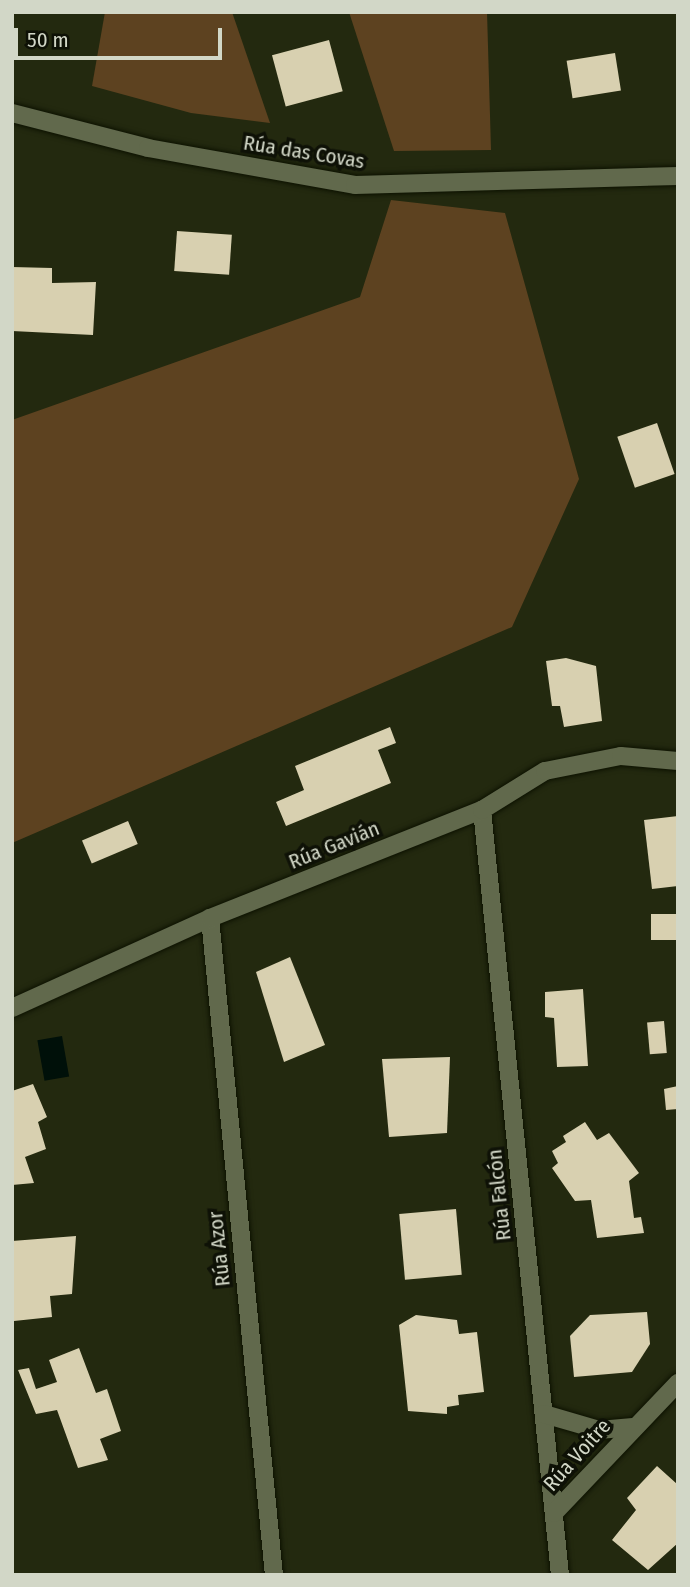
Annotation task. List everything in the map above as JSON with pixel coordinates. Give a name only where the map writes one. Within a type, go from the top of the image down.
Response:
[{"type":"street","name":"Rúa das Covas","points":[[12,113],[148,148],[355,186],[678,176]]},
{"type":"street","name":"Rúa Gavián","points":[[12,1008],[210,918],[482,810],[545,771],[621,756],[678,761]]},
{"type":"street","name":"Rúa Falcón","points":[[482,810],[561,1575]]},
{"type":"street","name":"Rúa Azor","points":[[210,918],[274,1575]]},
{"type":"street","name":"Rúa Voitre","points":[[554,1514],[633,1427],[678,1383]]},
{"type":"street","name":"Rúa Voitre","points":[[544,1414],[599,1430],[633,1427]]},
{"type":"shaded area","points":[[105,12],[232,12],[270,123],[191,113],[92,86]]},
{"type":"shaded area","points":[[349,12],[487,12],[491,150],[394,151]]},
{"type":"shaded area","points":[[391,200],[505,213],[579,479],[512,627],[12,843],[12,420],[360,297]]},
{"type":"shaded area","points":[[62,1036],[69,1076],[44,1081],[37,1040]]},
{"type":"building","points":[[329,40],[343,91],[286,106],[272,55]]},
{"type":"building","points":[[615,53],[621,91],[573,98],[567,61]]},
{"type":"building","points":[[177,231],[232,235],[229,275],[174,271]]},
{"type":"building","points":[[12,267],[52,268],[52,283],[96,282],[93,335],[12,331]]},
{"type":"building","points":[[657,423],[675,474],[635,488],[617,437]]},
{"type":"building","points":[[566,658],[596,666],[602,721],[564,727],[560,706],[552,706],[546,661]]},
{"type":"building","points":[[390,727],[396,743],[378,750],[391,783],[286,826],[276,802],[304,790],[295,766]]},
{"type":"building","points":[[678,816],[678,886],[652,889],[644,820]]},
{"type":"building","points":[[128,821],[138,844],[92,864],[82,841]]},
{"type":"building","points":[[651,914],[678,914],[678,940],[651,940]]},
{"type":"building","points":[[290,957],[325,1045],[284,1062],[256,972]]},
{"type":"building","points":[[583,989],[588,1066],[557,1067],[554,1018],[545,1017],[545,992]]},
{"type":"building","points":[[664,1021],[667,1053],[650,1054],[647,1022]]},
{"type":"building","points":[[450,1057],[447,1133],[389,1137],[382,1059]]},
{"type":"building","points":[[33,1084],[47,1117],[38,1122],[46,1149],[25,1157],[34,1183],[12,1185],[12,1091]]},
{"type":"building","points":[[678,1086],[678,1109],[666,1110],[664,1089]]},
{"type":"building","points":[[585,1122],[597,1140],[609,1133],[639,1173],[629,1181],[634,1218],[641,1217],[644,1233],[597,1238],[591,1200],[575,1201],[552,1168],[558,1163],[552,1151],[566,1142],[563,1136]]},
{"type":"building","points":[[456,1209],[462,1275],[405,1280],[399,1214]]},
{"type":"building","points":[[76,1236],[72,1294],[50,1296],[52,1317],[14,1321],[12,1241]]},
{"type":"building","points":[[647,1312],[650,1344],[632,1372],[574,1377],[570,1336],[590,1315]]},
{"type":"building","points":[[416,1315],[457,1320],[459,1334],[477,1332],[484,1392],[458,1395],[459,1405],[447,1407],[447,1414],[408,1411],[399,1325]]},
{"type":"building","points":[[79,1348],[96,1393],[107,1389],[121,1431],[100,1439],[108,1460],[78,1468],[57,1410],[36,1414],[18,1370],[29,1368],[36,1389],[57,1382],[49,1360]]},
{"type":"building","points":[[657,1466],[677,1484],[678,1543],[648,1570],[612,1540],[636,1510],[627,1498]]}]
